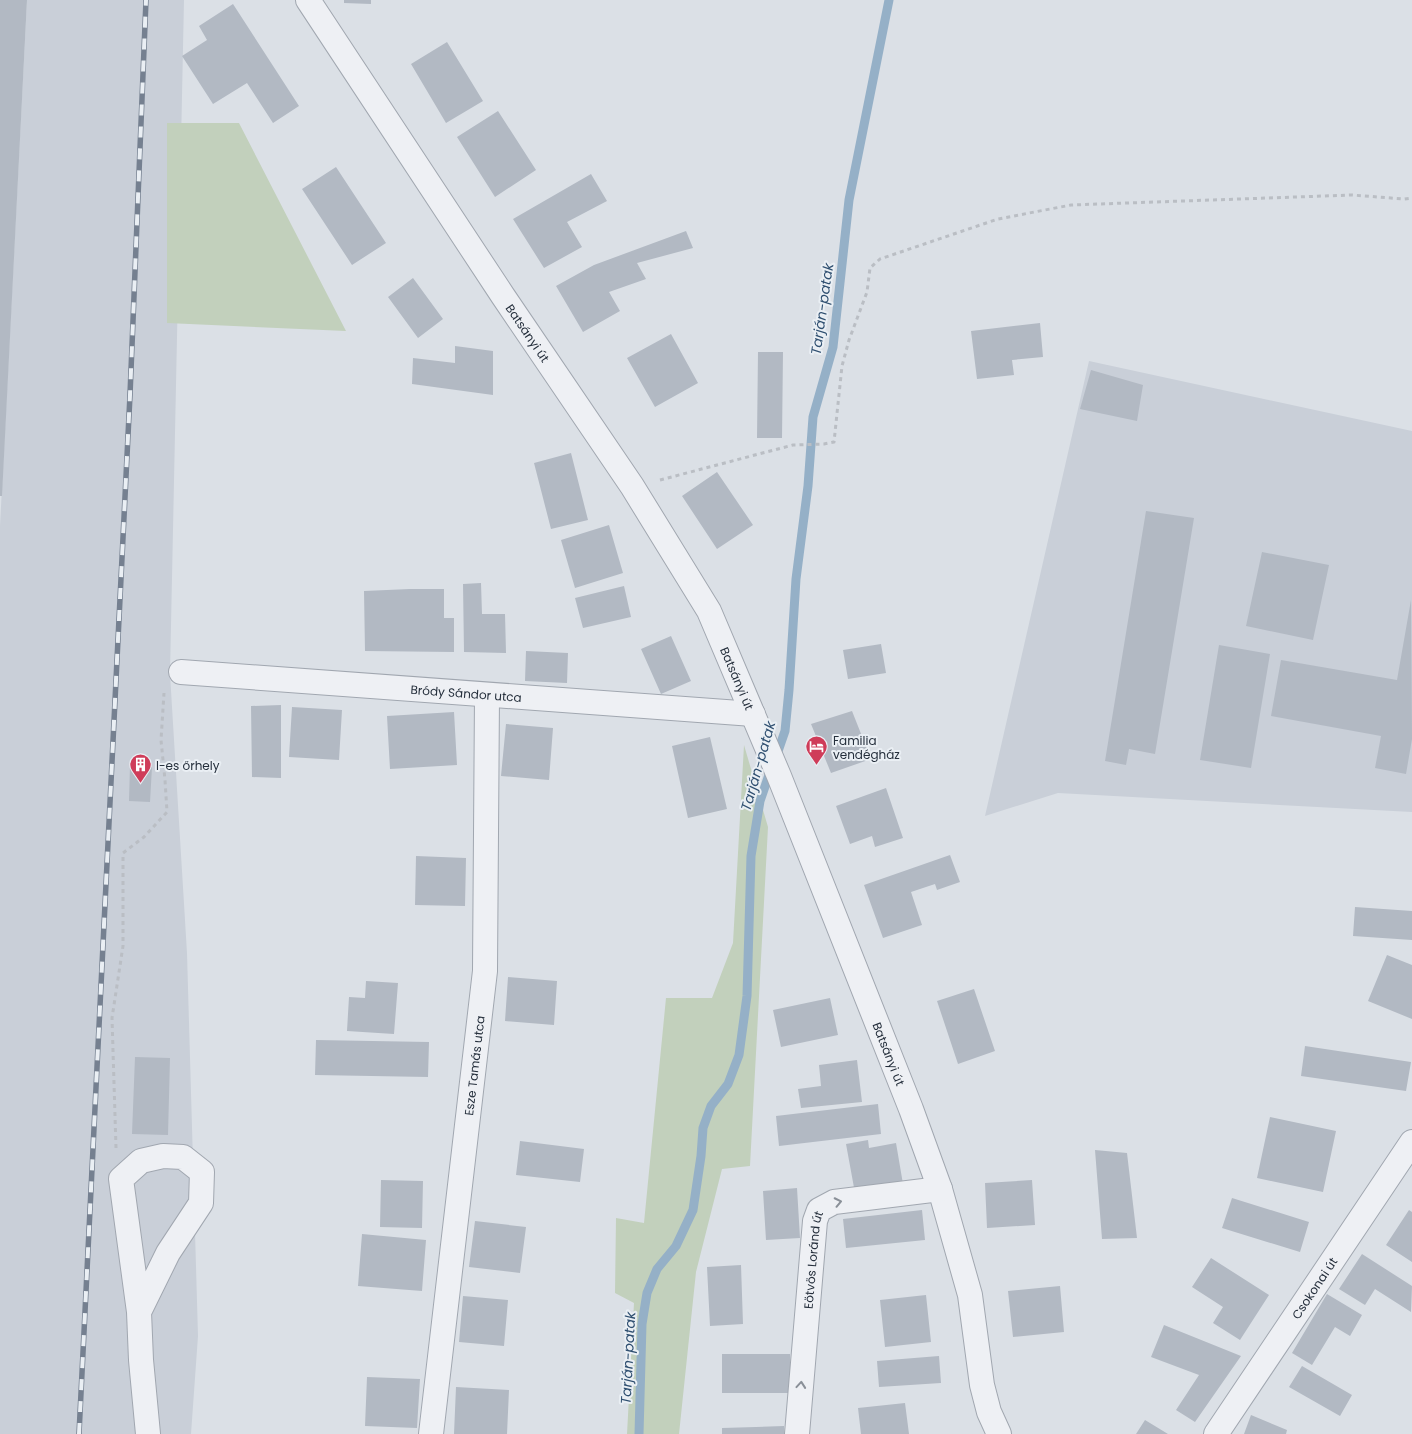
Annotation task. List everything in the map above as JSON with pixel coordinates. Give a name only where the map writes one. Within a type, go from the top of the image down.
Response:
[{"type":"street","name":"Batsányi út","points":[[308,0],[498,288],[632,486],[708,611],[794,813],[911,1109],[940,1189],[970,1295],[982,1385],[989,1412],[999,1434]]},
{"type":"street","name":"Bródy Sándor utca","points":[[181,672],[487,696],[753,714]]},
{"type":"street","name":"Esze Tamás utca","points":[[430,1434],[485,971],[487,696]]},
{"type":"street","name":"Csokonai út","points":[[1216,1434],[1412,1142]]},
{"type":"street","points":[[139,1312],[168,1253],[201,1203],[202,1172],[183,1157],[163,1156],[142,1162],[121,1179],[139,1312],[141,1360],[148,1434]]},
{"type":"street","name":"Eötvös Loránd út","points":[[797,1434],[815,1221],[819,1210],[834,1202],[940,1189]]},
{"type":"path","points":[[632,486],[794,445],[834,442],[842,366],[849,340],[867,292],[870,268],[880,258],[998,219],[1071,205],[1352,195],[1412,198]]},
{"type":"path","points":[[121,1179],[115,1144],[112,1018],[123,946],[123,853],[144,837],[167,812],[161,740],[165,680],[181,672]]},
{"type":"shaded area","points":[[27,0],[184,0],[170,674],[187,953],[198,1336],[191,1434],[0,1434],[0,526]]},
{"type":"shaded area","points":[[1089,361],[1412,431],[1412,812],[1058,793],[985,816]]},
{"type":"green space","points":[[167,123],[239,123],[346,331],[167,323]]},
{"type":"green space","points":[[744,745],[768,827],[750,1166],[722,1169],[696,1272],[679,1434],[627,1434],[634,1303],[615,1293],[616,1218],[644,1223],[666,998],[712,998],[733,943]]},
{"type":"building","points":[[0,0],[27,0],[2,496],[0,496]]},
{"type":"building","points":[[344,0],[371,0],[371,4],[344,3]]},
{"type":"building","points":[[233,4],[299,106],[273,123],[247,83],[213,104],[182,56],[207,40],[199,26]]},
{"type":"building","points":[[447,42],[483,101],[446,123],[411,64]]},
{"type":"building","points":[[498,111],[536,170],[495,197],[457,137]]},
{"type":"building","points":[[336,167],[386,243],[352,265],[302,189]]},
{"type":"building","points":[[591,174],[607,201],[567,222],[582,247],[544,268],[513,219]]},
{"type":"building","points":[[686,231],[693,248],[637,263],[646,279],[609,292],[620,311],[583,332],[556,286],[594,265]]},
{"type":"building","points":[[413,278],[443,319],[418,338],[388,297]]},
{"type":"building","points":[[1040,323],[1043,357],[1012,360],[1014,375],[977,379],[971,331]]},
{"type":"building","points":[[671,334],[698,383],[655,407],[627,358]]},
{"type":"building","points":[[455,346],[493,351],[493,395],[412,384],[413,358],[455,363]]},
{"type":"building","points":[[758,352],[783,352],[782,438],[757,438]]},
{"type":"building","points":[[1091,370],[1143,385],[1137,421],[1080,409]]},
{"type":"building","points":[[571,453],[588,520],[551,529],[534,463]]},
{"type":"building","points":[[717,472],[753,525],[717,549],[682,496]]},
{"type":"building","points":[[1146,511],[1194,518],[1155,754],[1129,749],[1126,765],[1105,761]]},
{"type":"building","points":[[609,525],[623,573],[575,588],[561,540]]},
{"type":"building","points":[[1262,552],[1329,565],[1313,640],[1246,626]]},
{"type":"building","points":[[481,583],[482,614],[505,614],[506,653],[464,652],[463,584]]},
{"type":"building","points":[[624,586],[631,617],[583,628],[575,598]]},
{"type":"building","points":[[444,589],[444,618],[454,618],[454,652],[365,651],[364,591]]},
{"type":"building","points":[[1411,600],[1412,739],[1406,774],[1375,768],[1381,736],[1271,716],[1281,660],[1397,680]]},
{"type":"building","points":[[671,636],[691,681],[661,694],[641,649]]},
{"type":"building","points":[[881,644],[886,673],[848,679],[843,650]]},
{"type":"building","points":[[1219,645],[1270,654],[1251,768],[1200,760]]},
{"type":"building","points":[[526,651],[568,653],[567,683],[525,681]]},
{"type":"building","points":[[281,705],[281,778],[252,777],[251,706]]},
{"type":"building","points":[[292,707],[342,710],[339,760],[289,757]]},
{"type":"building","points":[[852,711],[871,759],[831,773],[811,724]]},
{"type":"building","points":[[454,712],[457,765],[390,769],[387,716]]},
{"type":"building","points":[[506,724],[553,728],[549,780],[501,776]]},
{"type":"building","points":[[710,737],[727,809],[688,818],[672,746]]},
{"type":"building","name":"I-es őrhely","points":[[130,766],[152,767],[150,802],[129,801]]},
{"type":"building","points":[[886,788],[903,838],[875,847],[872,836],[850,844],[836,806]]},
{"type":"building","points":[[950,855],[960,882],[937,890],[935,884],[911,892],[922,925],[883,938],[864,885]]},
{"type":"building","points":[[416,856],[466,858],[465,906],[415,905]]},
{"type":"building","points":[[1355,907],[1412,911],[1412,940],[1353,936]]},
{"type":"building","points":[[1387,955],[1412,965],[1412,1019],[1368,1001]]},
{"type":"building","points":[[508,977],[557,981],[554,1025],[505,1021]]},
{"type":"building","points":[[366,981],[398,983],[394,1034],[347,1031],[349,997],[365,998]]},
{"type":"building","points":[[974,989],[995,1051],[958,1064],[937,1001]]},
{"type":"building","points":[[830,998],[838,1035],[781,1047],[773,1010]]},
{"type":"building","points":[[316,1040],[429,1042],[428,1077],[315,1075]]},
{"type":"building","points":[[1305,1046],[1411,1062],[1406,1091],[1301,1076]]},
{"type":"building","points":[[135,1057],[170,1058],[168,1135],[132,1134]]},
{"type":"building","points":[[857,1060],[862,1102],[801,1108],[798,1089],[821,1086],[819,1065]]},
{"type":"building","points":[[878,1104],[881,1134],[779,1146],[776,1116]]},
{"type":"building","points":[[1270,1117],[1336,1131],[1323,1192],[1257,1178]]},
{"type":"building","points":[[868,1140],[869,1148],[896,1143],[903,1184],[855,1193],[846,1144]]},
{"type":"building","points":[[520,1141],[584,1149],[580,1182],[516,1175]]},
{"type":"building","points":[[1095,1150],[1127,1153],[1137,1238],[1102,1239]]},
{"type":"building","points":[[381,1180],[423,1181],[422,1228],[380,1227]]},
{"type":"building","points":[[1032,1180],[1035,1225],[987,1228],[985,1183]]},
{"type":"building","points":[[797,1188],[800,1238],[766,1240],[763,1191]]},
{"type":"building","points":[[1232,1198],[1309,1222],[1300,1252],[1222,1228]]},
{"type":"building","points":[[922,1210],[925,1240],[846,1248],[843,1219]]},
{"type":"building","points":[[1409,1210],[1412,1212],[1412,1262],[1386,1245]]},
{"type":"building","points":[[475,1221],[526,1227],[520,1273],[469,1267]]},
{"type":"building","points":[[362,1234],[426,1240],[422,1291],[358,1286]]},
{"type":"building","points":[[1362,1254],[1412,1286],[1411,1312],[1375,1289],[1365,1305],[1339,1289]]},
{"type":"building","points":[[1211,1258],[1269,1295],[1240,1340],[1213,1323],[1223,1307],[1192,1287]]},
{"type":"building","points":[[741,1265],[743,1324],[710,1326],[707,1267]]},
{"type":"building","points":[[1060,1286],[1064,1332],[1013,1337],[1008,1291]]},
{"type":"building","points":[[1327,1294],[1362,1315],[1350,1336],[1335,1327],[1312,1365],[1292,1353]]},
{"type":"building","points":[[926,1295],[931,1342],[885,1347],[880,1300]]},
{"type":"building","points":[[463,1296],[508,1300],[504,1346],[459,1342]]},
{"type":"building","points":[[1164,1325],[1241,1356],[1195,1422],[1176,1410],[1199,1375],[1151,1357]]},
{"type":"building","points":[[722,1354],[790,1354],[790,1393],[722,1393]]},
{"type":"building","points":[[939,1356],[941,1383],[879,1387],[877,1361]]},
{"type":"building","points":[[1302,1366],[1352,1395],[1340,1416],[1289,1387]]},
{"type":"building","points":[[367,1377],[420,1379],[417,1428],[365,1426]]},
{"type":"building","points":[[456,1387],[509,1390],[507,1434],[454,1434]]},
{"type":"building","points":[[905,1403],[909,1434],[861,1434],[858,1408]]},
{"type":"building","points":[[1251,1415],[1287,1430],[1286,1434],[1244,1434]]},
{"type":"building","points":[[1145,1420],[1168,1434],[1136,1434]]},
{"type":"building","points":[[784,1426],[784,1434],[722,1434],[722,1428]]},
{"type":"waterway","name":"Tarján-patak","points":[[776,757],[785,731],[796,579],[808,486],[813,417],[833,347],[849,200],[889,0]]},
{"type":"waterway","name":"Tarján-patak","points":[[639,1434],[642,1324],[647,1293],[657,1269],[676,1246],[693,1210],[703,1128],[711,1106],[728,1084],[739,1055],[747,996],[751,856],[760,801],[771,769]]},
{"type":"railway","points":[[79,1434],[130,395],[146,0]]},
{"type":"place","name":"Familia vendégház","points":[[817,766]]},
{"type":"place","name":"I-es őrhely","points":[[140,784]]}]
